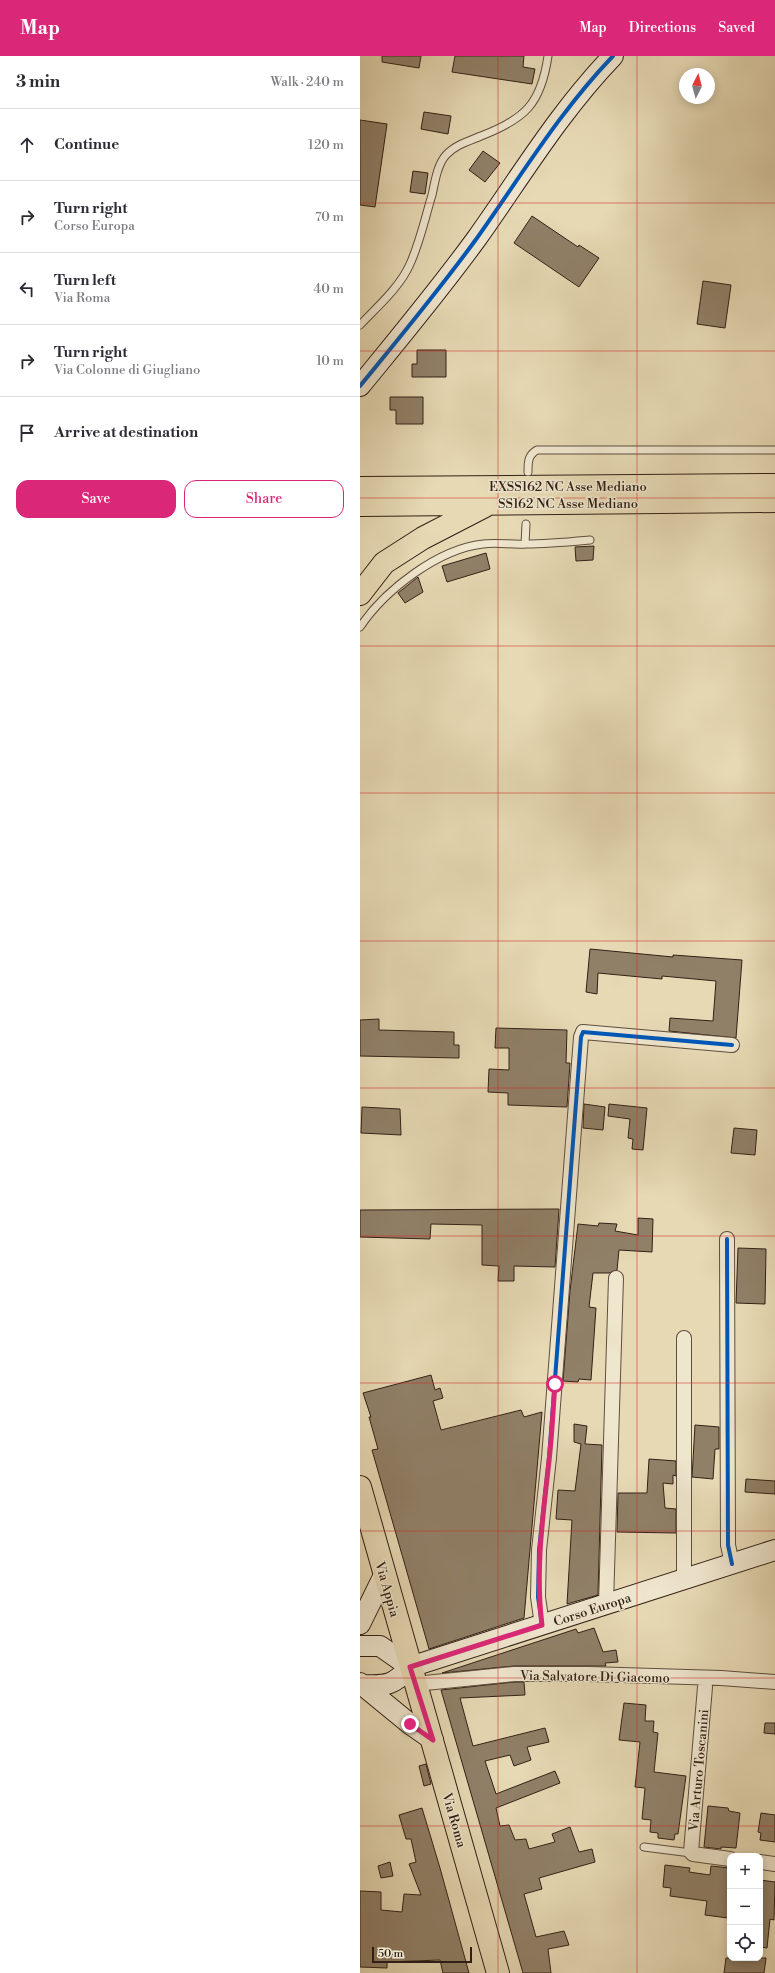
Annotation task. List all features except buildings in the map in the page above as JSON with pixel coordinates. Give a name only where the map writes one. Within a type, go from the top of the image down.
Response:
[{"type":"main road","points":[[360,386],[431,300],[477,237],[556,123],[594,76],[613,56]]},
{"type":"main road","name":"EXSS162 NC Asse Mediano","points":[[360,488],[775,485]]},
{"type":"main road","name":"SS162 NC Asse Mediano","points":[[360,505],[775,501]]},
{"type":"main road","points":[[360,594],[384,563],[423,538],[489,504]]},
{"type":"main road","name":"Via Appia","points":[[360,1487],[413,1676]]},
{"type":"main road","name":"Corso Europa","points":[[413,1676],[542,1625],[775,1550]]},
{"type":"main road","points":[[360,1624],[384,1575]]},
{"type":"main road","points":[[360,1646],[380,1646],[413,1676]]},
{"type":"main road","points":[[362,1684],[382,1686],[413,1676]]},
{"type":"main road","name":"Via Roma","points":[[413,1676],[433,1740],[498,1973]]},
{"type":"main road","points":[[362,1684],[410,1724],[433,1740]]},
{"type":"street","points":[[542,1625],[538,1597],[539,1550],[550,1451],[581,1037],[584,1032],[732,1045]]},
{"type":"street","points":[[727,1239],[728,1545],[732,1564]]},
{"type":"street","points":[[606,1604],[616,1278]]},
{"type":"street","points":[[684,1338],[684,1579]]},
{"type":"street","name":"Via Salvatore Di Giacomo","points":[[413,1676],[588,1674],[721,1678],[775,1682]]},
{"type":"street","name":"Via Arturo Toscanini","points":[[691,1853],[705,1688]]},
{"type":"street","points":[[691,1853],[727,1859]]},
{"type":"street","points":[[763,1862],[775,1864]]},
{"type":"lane","points":[[360,325],[399,282],[410,266],[423,228],[440,165],[446,155],[460,145],[496,130],[518,118],[535,100],[542,88],[548,56]]},
{"type":"lane","points":[[528,472],[528,459],[532,453],[537,450],[775,450]]},
{"type":"lane","points":[[525,544],[526,524]]},
{"type":"lane","points":[[360,628],[369,614],[391,592],[418,572],[443,557],[465,547],[484,543],[525,544],[590,540]]},
{"type":"lane","points":[[644,1847],[691,1853]]},
{"type":"cycle path","points":[[360,386],[420,313],[463,257],[558,121],[613,56]]},
{"type":"cycle path","points":[[542,1625],[538,1597],[539,1550],[549,1458],[581,1037],[583,1032],[732,1045]]},
{"type":"cycle path","points":[[727,1239],[728,1545],[732,1564]]},
{"type":"route","points":[[410,1724],[433,1740],[410,1667],[542,1625],[538,1597],[539,1550],[555,1384]]}]
